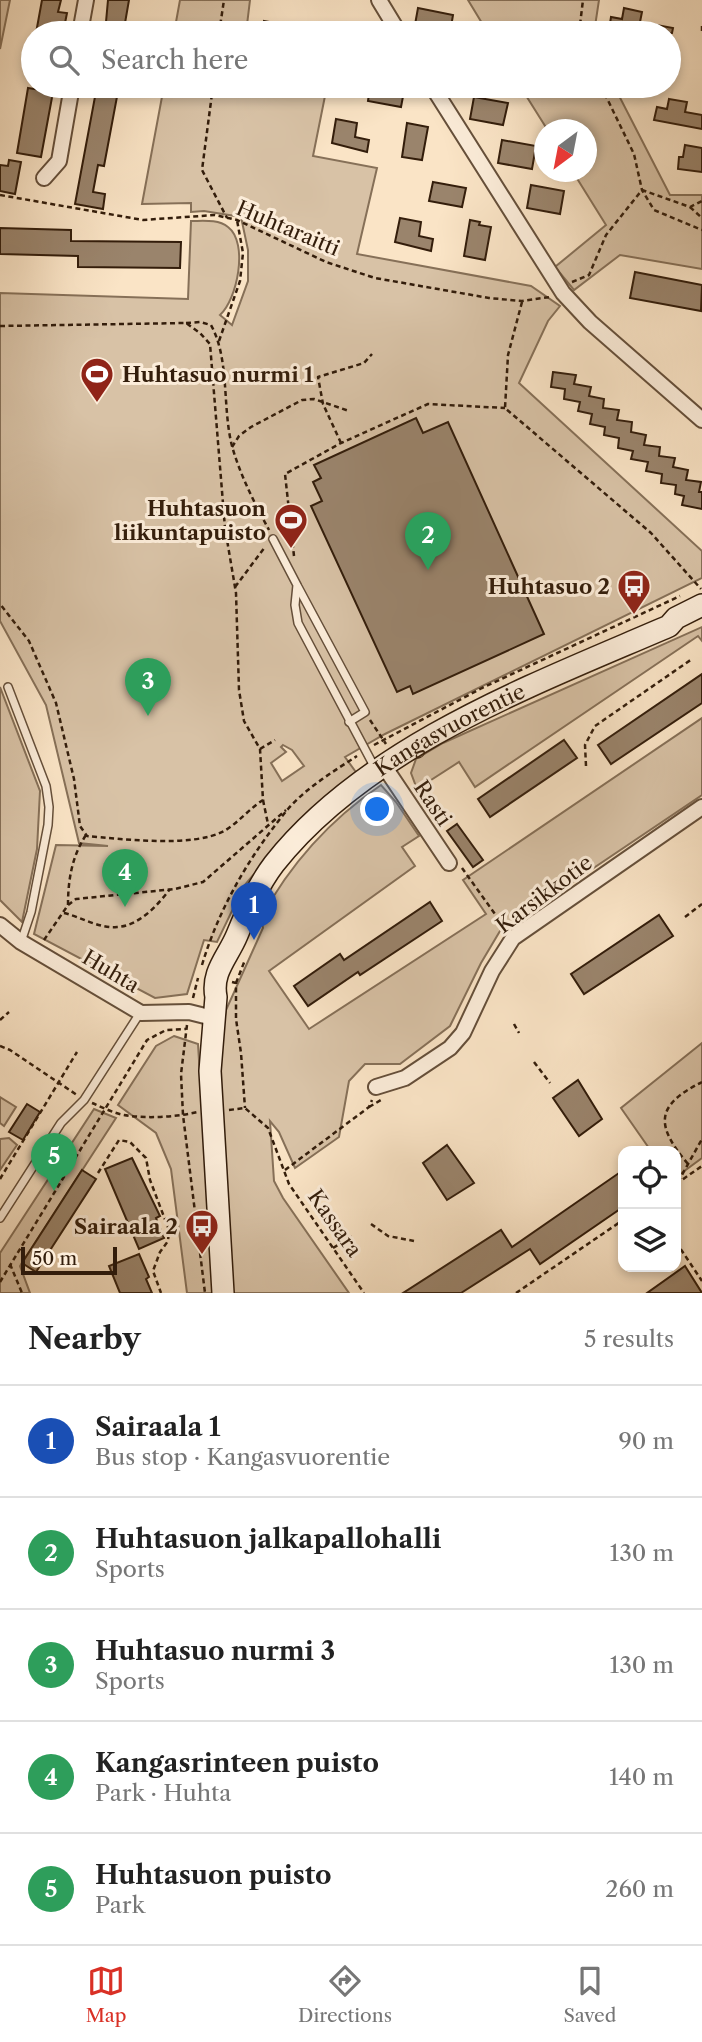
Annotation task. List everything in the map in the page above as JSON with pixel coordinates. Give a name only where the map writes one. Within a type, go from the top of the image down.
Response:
[{"type":"main road","name":"Kangasvuorentie","points":[[223,1293],[210,1071],[219,998],[214,986],[218,967],[228,956],[255,895],[272,866],[318,816],[380,768],[452,726],[502,701],[669,626],[701,593]]},
{"type":"main road","name":"Kangasvuorentie","points":[[669,626],[680,627],[702,618]]},
{"type":"street","points":[[82,21],[86,0]]},
{"type":"street","points":[[379,0],[392,21]]},
{"type":"street","points":[[44,178],[59,161],[70,98]]},
{"type":"street","points":[[440,98],[566,291],[590,322],[702,421]]},
{"type":"street","name":"Rasti","points":[[380,768],[449,863]]},
{"type":"street","name":"Karsikkotie","points":[[383,1091],[450,1048],[463,1033],[492,971],[513,938],[702,807]]},
{"type":"street","name":"Huhta","points":[[0,925],[21,942],[141,1013],[189,1012],[219,998]]},
{"type":"lane","points":[[273,539],[365,712],[349,722]]},
{"type":"lane","points":[[297,586],[295,605],[298,623],[365,751],[380,768]]},
{"type":"lane","points":[[8,688],[46,786],[49,807],[38,875],[21,942]]},
{"type":"lane","points":[[0,1218],[61,1122],[84,1100],[141,1013]]},
{"type":"path","points":[[221,21],[224,0]]},
{"type":"path","points":[[580,21],[583,0]]},
{"type":"path","points":[[702,26],[702,32]]},
{"type":"path","points":[[211,98],[202,170],[227,218]]},
{"type":"path","points":[[607,98],[634,154],[642,190],[654,210],[702,230]]},
{"type":"path","points":[[566,291],[570,283],[589,275],[606,235],[642,190]]},
{"type":"path","points":[[642,190],[690,207],[702,218]]},
{"type":"path","name":"Huhtaraitti","points":[[0,195],[143,220],[215,215],[237,220],[326,262],[375,278],[489,298],[522,301],[566,291]]},
{"type":"path","points":[[690,207],[702,203]]},
{"type":"path","points":[[219,341],[240,281],[243,253],[237,220]]},
{"type":"path","points":[[505,408],[508,355],[514,323],[522,301]]},
{"type":"path","points":[[0,326],[200,322],[211,325],[219,341],[232,447],[273,539],[235,587]]},
{"type":"path","points":[[186,323],[200,332],[209,344],[225,528],[235,587],[239,690],[244,721],[260,749],[263,800],[268,824]]},
{"type":"path","points":[[341,443],[323,404],[318,377],[365,363],[372,354]]},
{"type":"path","points":[[232,447],[239,436],[251,427],[302,400],[314,399],[349,411]]},
{"type":"path","points":[[42,943],[68,905],[76,899],[170,889],[202,882],[313,787],[383,739],[506,676],[701,593],[651,533],[505,408],[428,404],[341,443],[285,474],[294,558]]},
{"type":"path","points":[[0,604],[29,642],[56,703],[74,779],[80,826],[86,835],[182,841],[204,837],[223,831],[263,800]]},
{"type":"path","points":[[586,766],[585,745],[595,726],[692,659]]},
{"type":"path","points":[[365,712],[383,739]]},
{"type":"path","points":[[260,749],[275,740]]},
{"type":"path","points":[[205,1293],[183,1115],[181,1074],[186,1029],[217,919],[246,870],[290,807]]},
{"type":"path","points":[[68,905],[71,868],[86,835]]},
{"type":"path","points":[[63,912],[118,928],[136,921],[158,905],[170,889]]},
{"type":"path","points":[[485,900],[506,930]]},
{"type":"path","points":[[685,917],[702,904]]},
{"type":"path","points":[[219,998],[236,983],[236,1019],[242,1053],[245,1108],[222,1111]]},
{"type":"path","points":[[0,1020],[9,1012]]},
{"type":"path","points":[[514,1024],[519,1033]]},
{"type":"path","points":[[0,1282],[147,1040],[166,1030],[186,1029]]},
{"type":"path","points":[[0,1179],[77,1052]]},
{"type":"path","points":[[534,1062],[550,1083]]},
{"type":"path","points":[[688,1164],[673,1146],[663,1116],[668,1107],[702,1082]]},
{"type":"path","points":[[284,1170],[369,1107],[383,1091]]},
{"type":"path","points":[[369,1107],[383,1091]]},
{"type":"path","name":"Kassara","points":[[245,1108],[268,1128],[289,1184],[364,1293]]},
{"type":"path","points":[[681,1176],[702,1139]]},
{"type":"path","points":[[98,1172],[119,1140],[130,1142],[146,1158],[150,1180],[169,1230],[168,1241],[153,1271],[160,1293]]},
{"type":"path","points":[[681,1180],[702,1166]]},
{"type":"path","points":[[516,1293],[618,1223]]},
{"type":"path","points":[[371,1224],[388,1236],[414,1241]]},
{"type":"path","points":[[333,1248],[353,1236]]},
{"type":"path","points":[[681,1250],[702,1281]]},
{"type":"path","points":[[10,1264],[22,1293]]},
{"type":"shaded area","points":[[0,0],[10,0],[0,49]]},
{"type":"shaded area","points":[[180,0],[250,0],[247,21],[176,21]]},
{"type":"shaded area","points":[[468,0],[599,0],[596,21],[481,21]]},
{"type":"shaded area","name":"Huhtasuon liikuntapuisto","points":[[162,98],[325,98],[313,156],[377,168],[357,254],[531,286],[560,306],[548,321],[519,383],[702,551],[702,578],[385,734],[345,757],[358,775],[293,827],[244,886],[217,942],[204,940],[187,994],[155,998],[34,934],[56,845],[108,846],[79,843],[46,705],[0,621],[0,293],[188,299],[191,221],[210,221],[228,227],[238,245],[236,285],[220,315],[232,325],[248,281],[248,250],[241,217],[204,211],[191,212],[191,203],[142,204]],"holes":[[[283,745],[292,750],[304,766],[282,781],[271,763],[286,752],[281,747]]]},
{"type":"shaded area","points":[[528,98],[620,98],[670,195],[702,195],[702,269],[620,255],[574,290],[555,267],[606,225],[579,182],[597,182],[597,119],[541,119]]},
{"type":"shaded area","points":[[702,627],[702,641],[698,636],[475,787],[459,762],[417,789],[411,773],[416,759],[443,743]]},
{"type":"shaded area","points":[[0,687],[40,791],[37,849],[22,922],[0,900]]},
{"type":"shaded area","points":[[702,718],[702,795],[500,931],[450,1026],[400,1064],[365,1064],[349,1081],[339,1137],[295,1168],[279,1132],[270,1121],[274,1181],[349,1293],[232,1293],[219,1051],[226,1010],[263,928],[261,918],[299,861],[345,813],[381,785],[419,836],[402,847],[415,866],[269,971],[309,1029],[486,914],[463,880]]},
{"type":"shaded area","points":[[174,1036],[198,1044],[213,1293],[187,1293],[171,1169],[156,1133],[118,1105],[156,1046]]},
{"type":"shaded area","points":[[702,1043],[702,1158],[681,1173],[681,1146],[648,1146],[621,1108]]},
{"type":"shaded area","points":[[0,1097],[16,1107],[4,1126],[0,1123]]},
{"type":"shaded area","points":[[94,1109],[116,1118],[20,1266],[30,1293],[0,1293],[0,1253]]},
{"type":"shaded area","points":[[9,1138],[17,1145],[0,1170],[0,1139]]},
{"type":"building","points":[[42,0],[61,0],[58,12],[67,13],[65,21],[38,21]]},
{"type":"building","points":[[108,0],[129,0],[125,21],[106,21]]},
{"type":"building","points":[[418,8],[453,15],[452,21],[416,21]]},
{"type":"building","points":[[624,8],[642,12],[640,21],[610,21],[611,17],[622,19]]},
{"type":"building","points":[[26,98],[52,98],[41,157],[17,153]]},
{"type":"building","points":[[95,98],[117,98],[104,166],[98,165],[93,192],[105,194],[103,209],[75,204]]},
{"type":"building","points":[[368,98],[403,98],[401,107],[368,101]]},
{"type":"building","points":[[474,98],[508,103],[503,125],[470,119]]},
{"type":"building","points":[[669,99],[687,102],[685,112],[702,115],[702,129],[654,120],[657,107],[667,109]]},
{"type":"building","points":[[336,119],[357,123],[355,137],[369,140],[367,152],[332,143]]},
{"type":"building","points":[[407,123],[428,127],[422,160],[402,157]]},
{"type":"building","points":[[502,140],[534,146],[532,169],[498,163]]},
{"type":"building","points":[[685,145],[702,148],[702,172],[678,169],[679,157],[683,157]]},
{"type":"building","points":[[9,160],[21,162],[15,194],[0,191],[0,165],[8,166]]},
{"type":"building","points":[[433,182],[466,188],[462,207],[429,201]]},
{"type":"building","points":[[531,185],[564,191],[560,214],[527,208]]},
{"type":"building","points":[[400,218],[421,222],[419,236],[433,239],[431,251],[395,242]]},
{"type":"building","points":[[470,220],[491,227],[485,260],[464,256]]},
{"type":"building","points":[[0,228],[71,230],[71,241],[181,242],[180,268],[78,267],[78,256],[0,254]]},
{"type":"building","points":[[635,272],[702,285],[701,311],[630,298]]},
{"type":"building","points":[[553,372],[576,375],[574,384],[591,387],[589,396],[604,399],[603,408],[619,410],[617,420],[632,422],[631,432],[646,435],[644,445],[660,447],[659,456],[675,458],[673,467],[688,470],[686,480],[701,482],[699,492],[702,492],[702,509],[682,505],[684,496],[675,494],[676,485],[661,483],[662,474],[646,471],[648,462],[631,459],[633,451],[618,448],[619,438],[604,435],[605,427],[590,424],[592,414],[578,411],[580,402],[564,399],[565,389],[551,387]]},
{"type":"building","points":[[416,418],[423,433],[448,422],[544,634],[413,694],[410,686],[397,692],[311,506],[322,501],[313,482],[321,478],[314,465]]},
{"type":"building","points":[[702,674],[702,703],[611,764],[598,745]]},
{"type":"building","points":[[564,740],[577,758],[490,817],[478,799]]},
{"type":"building","points":[[457,824],[483,860],[473,867],[447,831]]},
{"type":"building","points":[[430,902],[442,921],[308,1006],[294,986],[340,954],[344,960]]},
{"type":"building","points":[[659,915],[673,936],[584,994],[571,974]]},
{"type":"building","points":[[578,1080],[602,1119],[579,1136],[553,1098]]},
{"type":"building","points":[[27,1104],[40,1112],[23,1140],[9,1132]]},
{"type":"building","points":[[447,1145],[474,1183],[447,1200],[423,1163]]},
{"type":"building","points":[[132,1158],[160,1216],[156,1218],[164,1238],[139,1249],[105,1169]]},
{"type":"building","points":[[82,1170],[96,1179],[36,1272],[22,1263]]},
{"type":"building","points":[[618,1174],[618,1210],[540,1264],[530,1249],[461,1293],[403,1293],[501,1230],[512,1247]]},
{"type":"building","points":[[139,1254],[149,1277],[146,1279],[152,1293],[120,1293],[109,1266]]},
{"type":"building","points":[[685,1266],[702,1293],[647,1293],[677,1272],[681,1272]]},
{"type":"place","name":"Huhtasuo nurmi 1","points":[[97,404]]},
{"type":"place","name":"Huhtasuon liikuntapuisto","points":[[291,550]]},
{"type":"place","name":"Huhtasuon jalkapallohalli","points":[[428,570]]},
{"type":"place","name":"Huhtasuo 2","points":[[634,616]]},
{"type":"place","name":"Huhtasuo nurmi 3","points":[[148,716]]},
{"type":"place","name":"Kangasrinteen puisto","points":[[125,907]]},
{"type":"place","name":"Sairaala 1","points":[[254,940]]},
{"type":"place","name":"Huhtasuon puisto","points":[[54,1191]]},
{"type":"place","name":"Sairaala 2","points":[[202,1256]]}]
